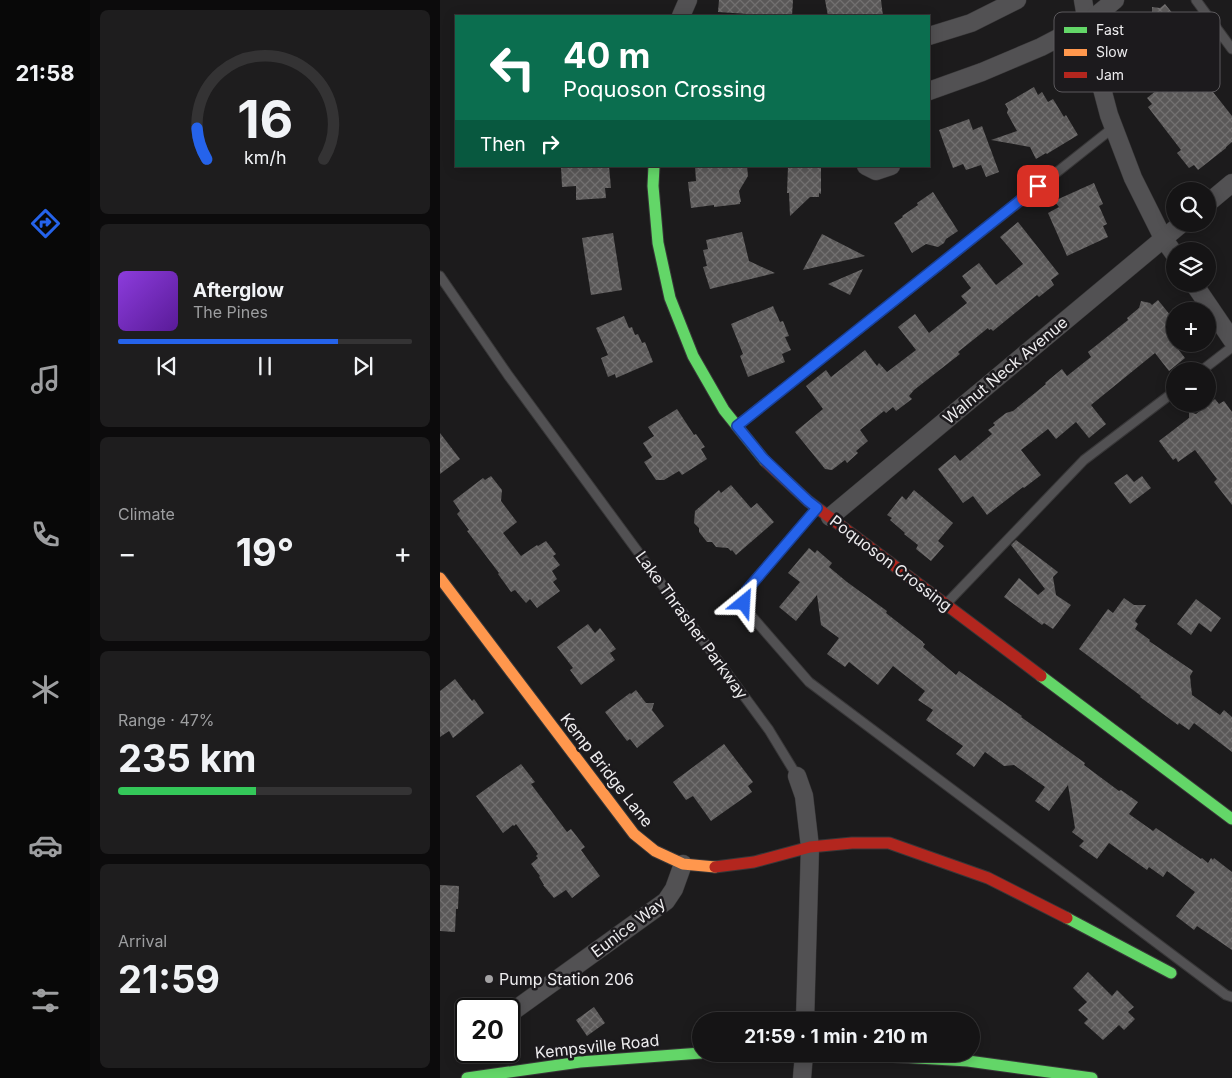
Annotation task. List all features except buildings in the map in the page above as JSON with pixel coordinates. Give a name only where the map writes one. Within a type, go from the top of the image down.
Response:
[{"type":"street","points":[[681,15],[688,0]]},
{"type":"street","points":[[930,36],[971,23],[1017,0]]},
{"type":"street","points":[[1100,12],[1115,0]]},
{"type":"street","points":[[930,91],[982,72],[1054,39]]},
{"type":"street","points":[[1104,92],[1133,178],[1166,242]]},
{"type":"street","name":"Poquoson Crossing","points":[[654,167],[653,186],[658,243],[670,298],[693,356],[724,410],[763,458],[808,501],[1232,819]]},
{"type":"street","points":[[868,167],[876,171],[888,167]]},
{"type":"street","points":[[1216,196],[1232,183]]},
{"type":"street","name":"Walnut Neck Avenue","points":[[824,512],[1171,232]]},
{"type":"street","points":[[1199,292],[1232,340]]},
{"type":"street","name":"Kemp Bridge Lane","points":[[440,578],[634,834],[655,851],[683,864],[715,867],[754,862],[810,847],[852,843],[889,843],[988,878],[1084,926],[1171,973]]},
{"type":"street","name":"Lake Thrasher Parkway","points":[[797,776],[804,796],[810,847],[805,1012]]},
{"type":"street","name":"Eunice Way","points":[[520,1006],[666,901],[674,890],[683,864]]},
{"type":"street","name":"Kempsville Road","points":[[467,1078],[580,1062],[692,1055]]},
{"type":"street","points":[[802,1078],[803,1062]]},
{"type":"street","points":[[976,1062],[1092,1078]]},
{"type":"lane","points":[[1196,0],[1205,12]]},
{"type":"lane","points":[[1220,33],[1232,49]]},
{"type":"lane","points":[[737,426],[1114,127]]},
{"type":"lane","name":"Lake Thrasher Parkway","points":[[440,276],[508,375],[768,730],[797,776]]},
{"type":"lane","points":[[1213,362],[1232,347]]},
{"type":"lane","points":[[946,604],[1084,460],[1166,398]]},
{"type":"lane","points":[[824,512],[746,591],[744,603],[748,612],[809,682],[1226,995],[1232,997]]},
{"type":"traffic: fast","points":[[654,167],[653,186],[658,243],[670,298],[693,356],[724,410],[765,461]]},
{"type":"traffic: fast","points":[[1041,676],[1232,819]]},
{"type":"traffic: fast","points":[[1067,918],[1171,973]]},
{"type":"traffic: fast","points":[[467,1078],[580,1062],[692,1054]]},
{"type":"traffic: fast","points":[[975,1062],[1092,1078]]},
{"type":"traffic: slow","points":[[440,578],[634,834],[655,851],[683,864],[715,867]]},
{"type":"traffic: jam","points":[[765,461],[808,501],[1041,676]]},
{"type":"traffic: jam","points":[[715,867],[754,862],[810,847],[852,843],[889,843],[988,878],[1067,918]]},
{"type":"place","name":"Pump Station 206","points":[[489,979]]},
{"type":"route","points":[[744,603],[746,591],[817,508],[763,458],[737,426],[1038,186]]}]
